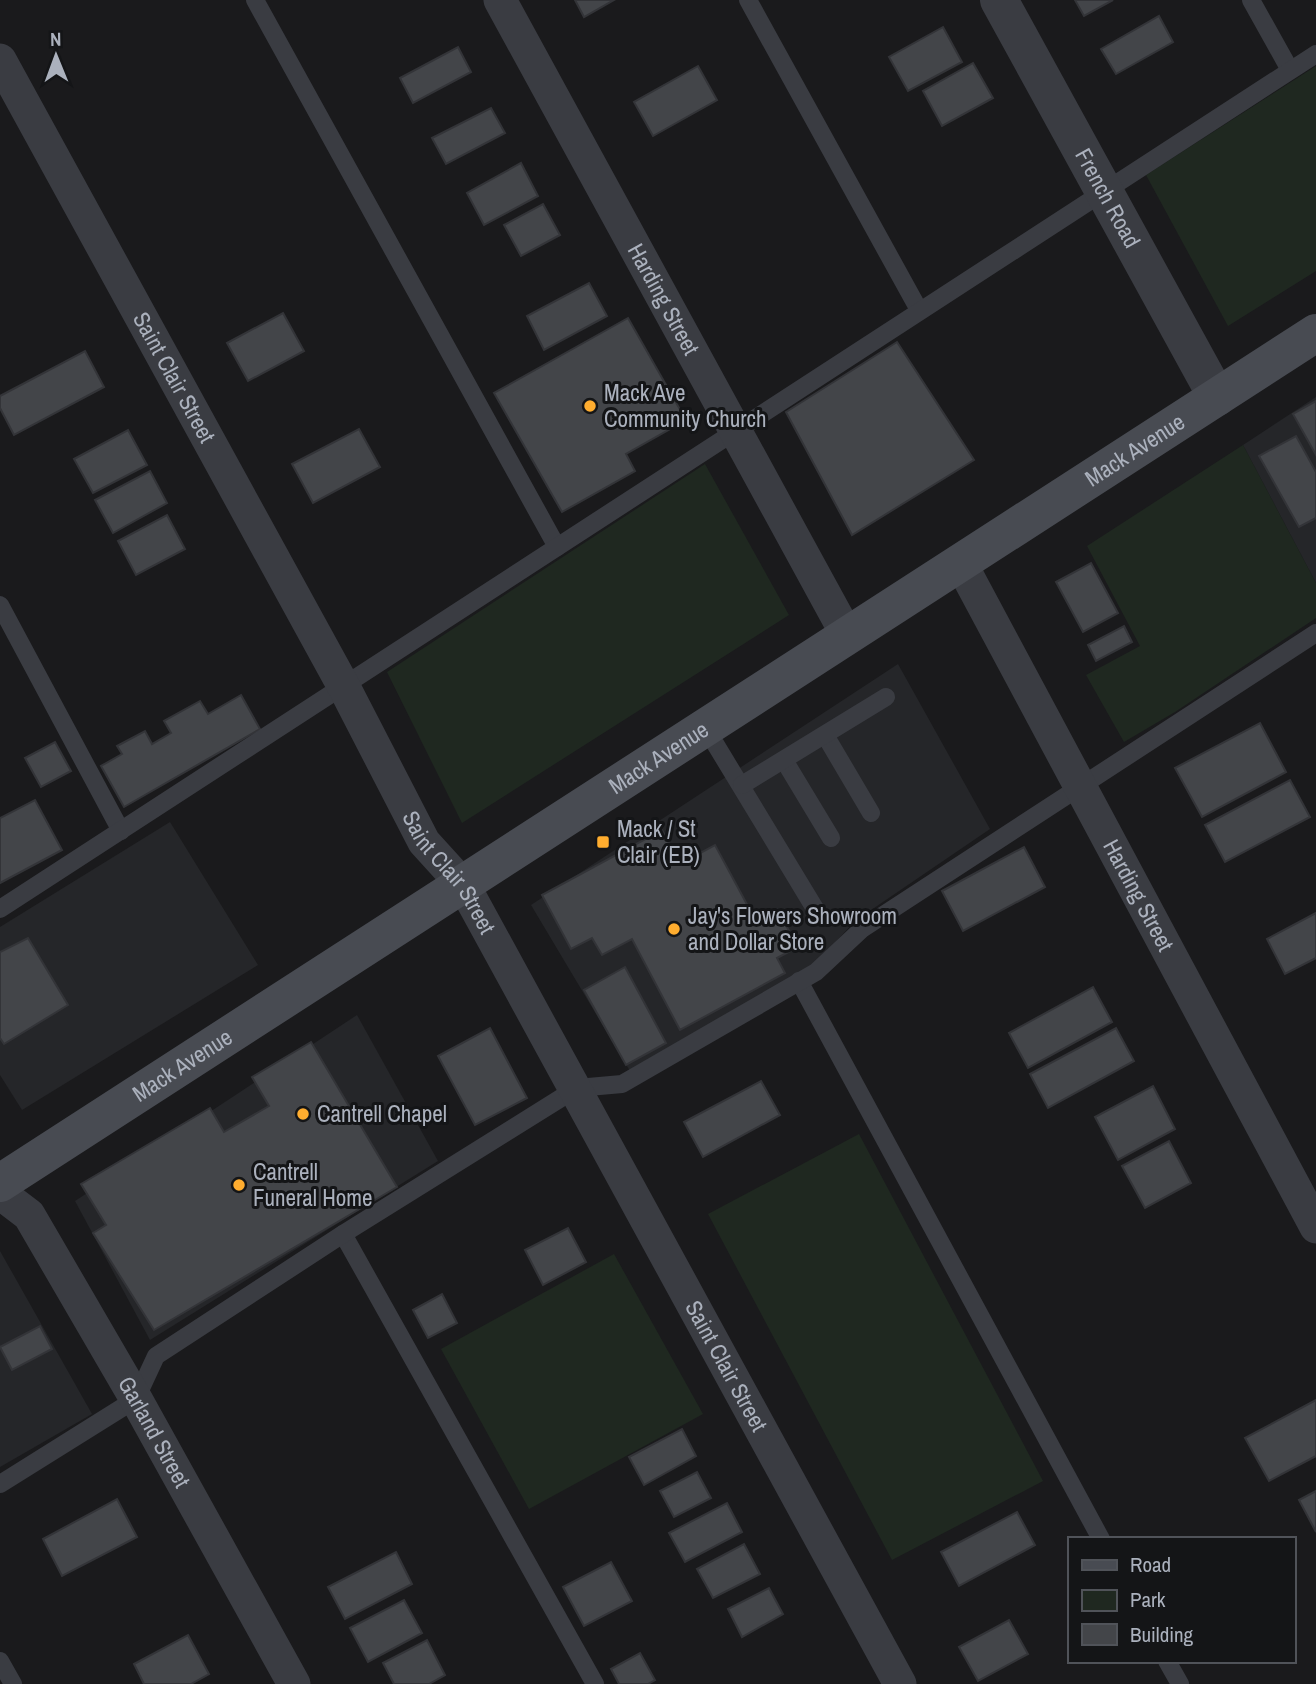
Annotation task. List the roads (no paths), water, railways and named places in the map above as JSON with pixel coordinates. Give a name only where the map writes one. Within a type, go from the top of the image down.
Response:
[{"type":"main road","name":"Mack Avenue","points":[[0,1183],[464,886],[705,727],[1316,333]]},
{"type":"street","name":"Harding Street","points":[[500,0],[848,635]]},
{"type":"street","name":"French Road","points":[[999,0],[1217,397]]},
{"type":"street","name":"Saint Clair Street","points":[[0,60],[344,687],[424,842],[464,886],[578,1088],[900,1684]]},
{"type":"street","name":"Harding Street","points":[[960,562],[1316,1227]]},
{"type":"street","name":"Garland Street","points":[[0,1193],[29,1215],[136,1399],[293,1684]]},
{"type":"lane","points":[[255,0],[556,547]]},
{"type":"lane","points":[[748,0],[919,310]]},
{"type":"lane","points":[[1251,0],[1290,70]]},
{"type":"lane","points":[[0,909],[1316,54]]},
{"type":"lane","points":[[0,605],[121,831]]},
{"type":"lane","points":[[0,1484],[136,1399],[156,1356],[343,1234],[578,1088],[622,1084],[816,972],[862,929],[1316,633]]},
{"type":"lane","points":[[742,785],[886,697]]},
{"type":"lane","points":[[705,727],[817,912]]},
{"type":"lane","points":[[825,735],[871,813]]},
{"type":"lane","points":[[784,760],[831,838]]},
{"type":"lane","points":[[799,981],[1100,1537]]},
{"type":"lane","points":[[343,1234],[595,1684]]},
{"type":"lane","points":[[0,1661],[13,1684]]},
{"type":"lane","points":[[1168,1663],[1180,1684]]},
{"type":"place","name":"Mack Ave Community Church","points":[[590,406]]},
{"type":"place","name":"Mack / St Clair (EB)","points":[[603,842]]},
{"type":"place","name":"Jay's Flowers Showroom and Dollar Store","points":[[674,929]]},
{"type":"place","name":"Cantrell Chapel","points":[[303,1114]]},
{"type":"place","name":"Cantrell Funeral Home","points":[[239,1185]]}]
